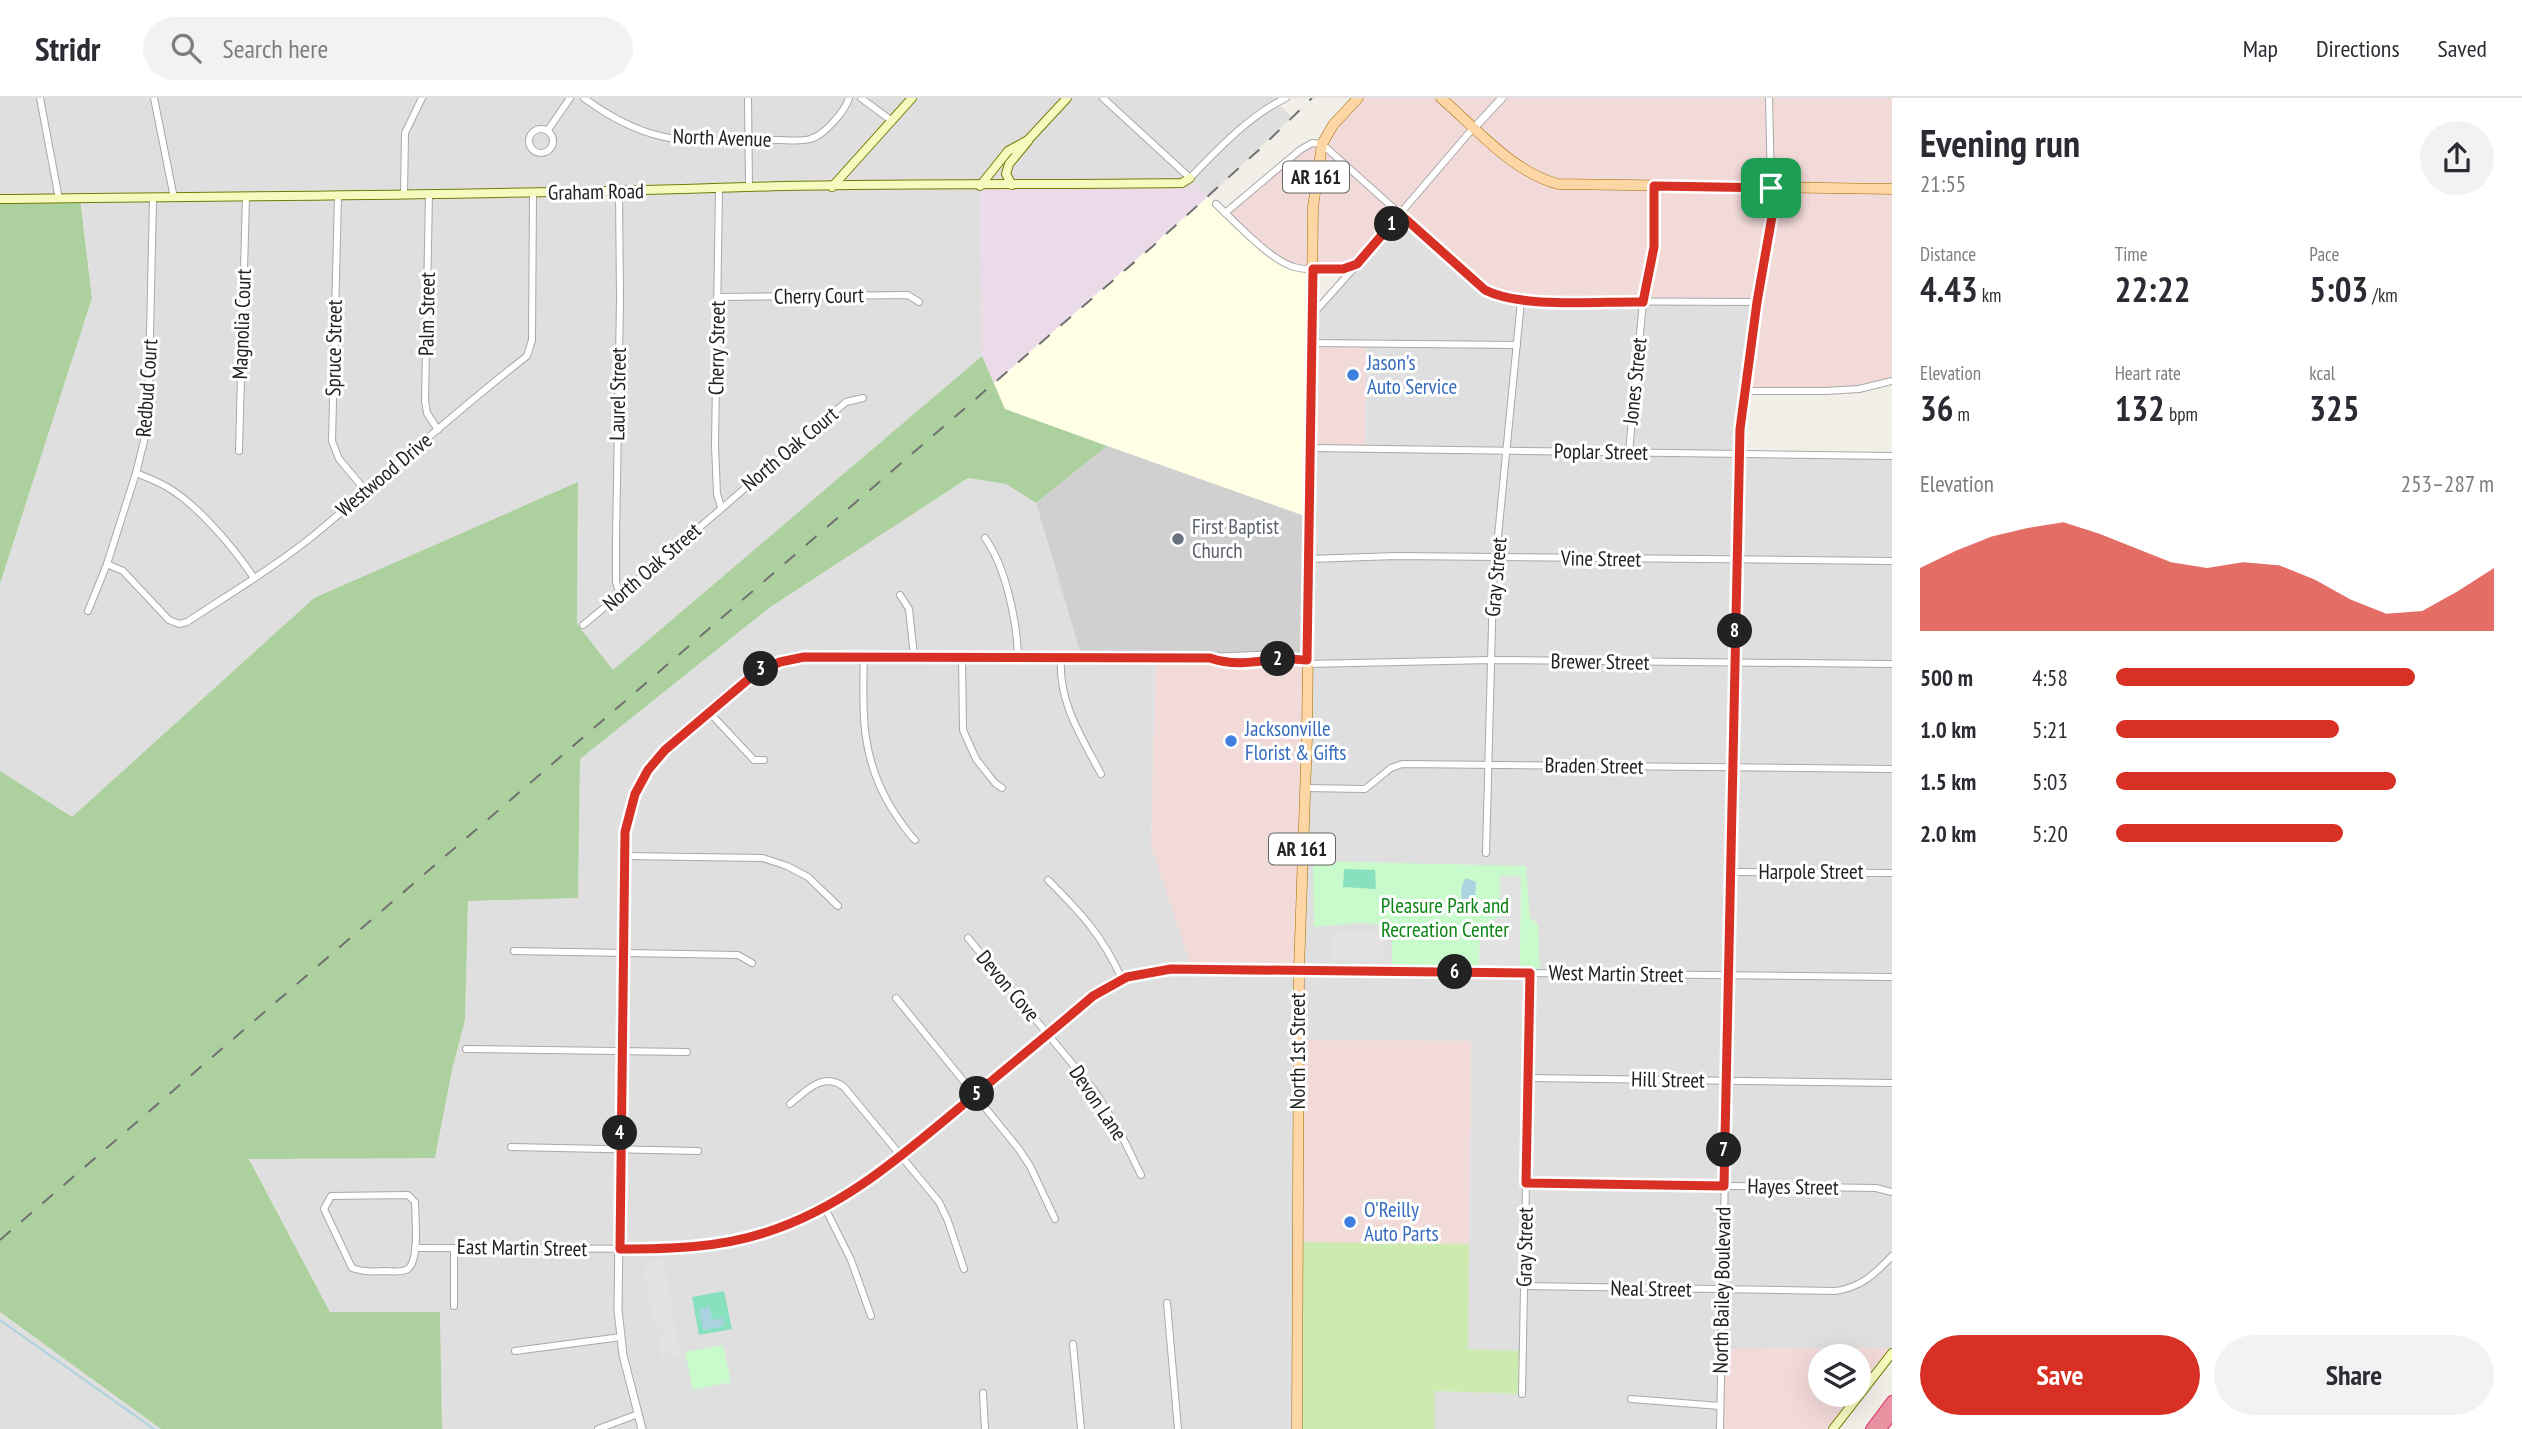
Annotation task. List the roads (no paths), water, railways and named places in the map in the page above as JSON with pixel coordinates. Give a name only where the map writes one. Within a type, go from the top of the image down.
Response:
[{"type":"highway","points":[[1871,1429],[1892,1401]]},
{"type":"highway","points":[[1881,1429],[1892,1414]]},
{"type":"main road","points":[[832,187],[912,98]]},
{"type":"main road","points":[[980,186],[1008,151],[1028,140],[1067,98]]},
{"type":"main road","name":"North 1st Street","points":[[1297,1429],[1298,970],[1305,788],[1313,207],[1322,144],[1333,125],[1357,98]]},
{"type":"main road","points":[[1441,98],[1515,162],[1548,181],[1593,186],[1892,189]]},
{"type":"main road","points":[[1012,186],[1006,174],[1009,164],[1028,140]]},
{"type":"main road","name":"Graham Road","points":[[0,199],[619,192],[749,187],[1012,186],[1182,183],[1190,178]]},
{"type":"main road","points":[[1833,1429],[1892,1353]]},
{"type":"street","points":[[40,98],[59,198]]},
{"type":"street","points":[[154,98],[174,198]]},
{"type":"street","points":[[404,195],[405,133],[422,98]]},
{"type":"street","points":[[548,130],[570,98]]},
{"type":"street","name":"North Avenue","points":[[584,98],[604,113],[644,131],[697,140],[810,139],[844,112],[849,98]]},
{"type":"street","points":[[748,98],[749,187]]},
{"type":"street","points":[[861,98],[892,121]]},
{"type":"street","points":[[1103,98],[1190,178],[1274,100],[1286,98]]},
{"type":"street","points":[[1311,316],[1502,98]]},
{"type":"street","name":"North Bailey Boulevard","points":[[1720,1429],[1739,454],[1744,391],[1774,188],[1769,98]]},
{"type":"street","points":[[1225,213],[1300,150],[1312,144],[1322,144],[1485,290],[1494,295],[1521,301],[1757,302]]},
{"type":"street","name":"Jones Street","points":[[1629,452],[1643,302],[1654,247],[1654,186]]},
{"type":"street","name":"Cherry Street","points":[[719,189],[715,445],[716,494],[721,507]]},
{"type":"street","name":"Laurel Street","points":[[619,192],[621,298],[615,542],[616,583],[620,595]]},
{"type":"street","name":"Westwood Drive","points":[[107,564],[123,571],[169,620],[179,624],[187,622],[317,532],[527,356],[531,349],[533,193]]},
{"type":"street","name":"Palm Street","points":[[429,194],[425,401],[427,413],[438,430]]},
{"type":"street","name":"Spruce Street","points":[[338,195],[332,441],[339,459],[365,490]]},
{"type":"street","name":"Magnolia Court","points":[[239,451],[246,197]]},
{"type":"street","name":"Redbud Court","points":[[88,611],[107,564],[148,425],[153,199]]},
{"type":"street","points":[[1216,204],[1284,263],[1313,269],[1343,269],[1357,264]]},
{"type":"street","name":"Cherry Court","points":[[717,298],[908,295],[919,302]]},
{"type":"street","name":"Gray Street","points":[[1486,853],[1493,587],[1521,301]]},
{"type":"street","points":[[1312,343],[1517,345]]},
{"type":"street","points":[[1744,391],[1859,389],[1892,381]]},
{"type":"street","name":"North Oak Court","points":[[721,507],[846,402],[863,398]]},
{"type":"street","name":"Poplar Street","points":[[1311,448],[1892,456]]},
{"type":"street","points":[[136,473],[167,487],[184,499],[234,550],[254,578]]},
{"type":"street","name":"North Oak Street","points":[[583,625],[721,507]]},
{"type":"street","points":[[985,538],[994,554],[1014,613],[1018,657]]},
{"type":"street","name":"Vine Street","points":[[1309,559],[1396,556],[1892,561]]},
{"type":"street","points":[[900,595],[904,598],[911,617],[914,656]]},
{"type":"street","points":[[642,1429],[621,1337],[618,1310],[624,856],[627,821],[640,783],[665,750],[757,672],[770,665],[804,657],[1210,658],[1268,655],[1307,662]]},
{"type":"street","points":[[864,656],[864,725],[870,761],[880,790],[915,840]]},
{"type":"street","points":[[962,656],[963,730],[976,759],[1002,788]]},
{"type":"street","points":[[1061,657],[1060,679],[1065,703],[1101,774]]},
{"type":"street","name":"Brewer Street","points":[[1307,662],[1491,660],[1892,664]]},
{"type":"street","points":[[708,711],[754,760],[764,760]]},
{"type":"street","name":"Braden Street","points":[[1305,788],[1365,789],[1391,768],[1402,764],[1892,769]]},
{"type":"street","points":[[624,856],[763,858],[808,877],[838,906]]},
{"type":"street","name":"Harpole Street","points":[[1730,872],[1892,873]]},
{"type":"street","points":[[1048,880],[1091,924],[1122,979]]},
{"type":"street","name":"Devon Cove","points":[[968,938],[1049,1034]]},
{"type":"street","points":[[514,951],[738,955],[752,964]]},
{"type":"street","name":"East Martin Street","points":[[415,1248],[691,1248],[740,1240],[783,1227],[825,1208],[865,1184],[1093,996],[1122,979],[1143,972],[1171,969],[1298,970]]},
{"type":"street","name":"West Martin Street","points":[[1298,970],[1892,977]]},
{"type":"street","name":"Gray Street","points":[[1522,1394],[1530,973]]},
{"type":"street","points":[[896,998],[1026,1158],[1055,1219]]},
{"type":"street","name":"Devon Lane","points":[[1049,1034],[1108,1110],[1141,1175]]},
{"type":"street","points":[[466,1049],[687,1052]]},
{"type":"street","name":"Hill Street","points":[[1529,1078],[1892,1083]]},
{"type":"street","points":[[790,1104],[818,1082],[825,1080],[839,1083],[939,1202],[964,1269]]},
{"type":"street","points":[[511,1147],[698,1151]]},
{"type":"street","name":"Hayes Street","points":[[1526,1183],[1876,1188],[1892,1192]]},
{"type":"street","points":[[408,1195],[415,1202],[415,1248],[412,1263],[407,1269],[362,1272],[352,1268],[324,1209],[331,1196],[408,1195]]},
{"type":"street","points":[[825,1208],[851,1259],[871,1316]]},
{"type":"street","points":[[454,1248],[454,1307]]},
{"type":"street","name":"Neal Street","points":[[1524,1286],[1848,1290],[1867,1280],[1892,1256]]},
{"type":"street","points":[[1167,1303],[1178,1429]]},
{"type":"street","points":[[515,1351],[621,1337]]},
{"type":"street","points":[[1073,1344],[1081,1429]]},
{"type":"street","points":[[983,1393],[985,1429]]},
{"type":"street","points":[[1631,1399],[1720,1405]]},
{"type":"street","points":[[598,1429],[638,1414]]},
{"type":"water","points":[[1466,878],[1476,882],[1475,904],[1472,905],[1464,902],[1462,897],[1462,886]]},
{"type":"water","points":[[710,1307],[712,1320],[723,1318],[724,1326],[703,1330],[699,1309]]},
{"type":"waterway","points":[[0,1320],[154,1429]]},
{"type":"railway","points":[[0,1240],[1153,246],[1312,98]]},
{"type":"place","name":"Jason's Auto Service","points":[[1353,375]]},
{"type":"place","name":"First Baptist Church","points":[[1178,539]]},
{"type":"place","name":"Jacksonville Florist & Gifts","points":[[1231,741]]},
{"type":"place","name":"O'Reilly Auto Parts","points":[[1350,1222]]},
{"type":"park label","name":"Pleasure Park and Recreation Center","points":[[1445,918]]}]
